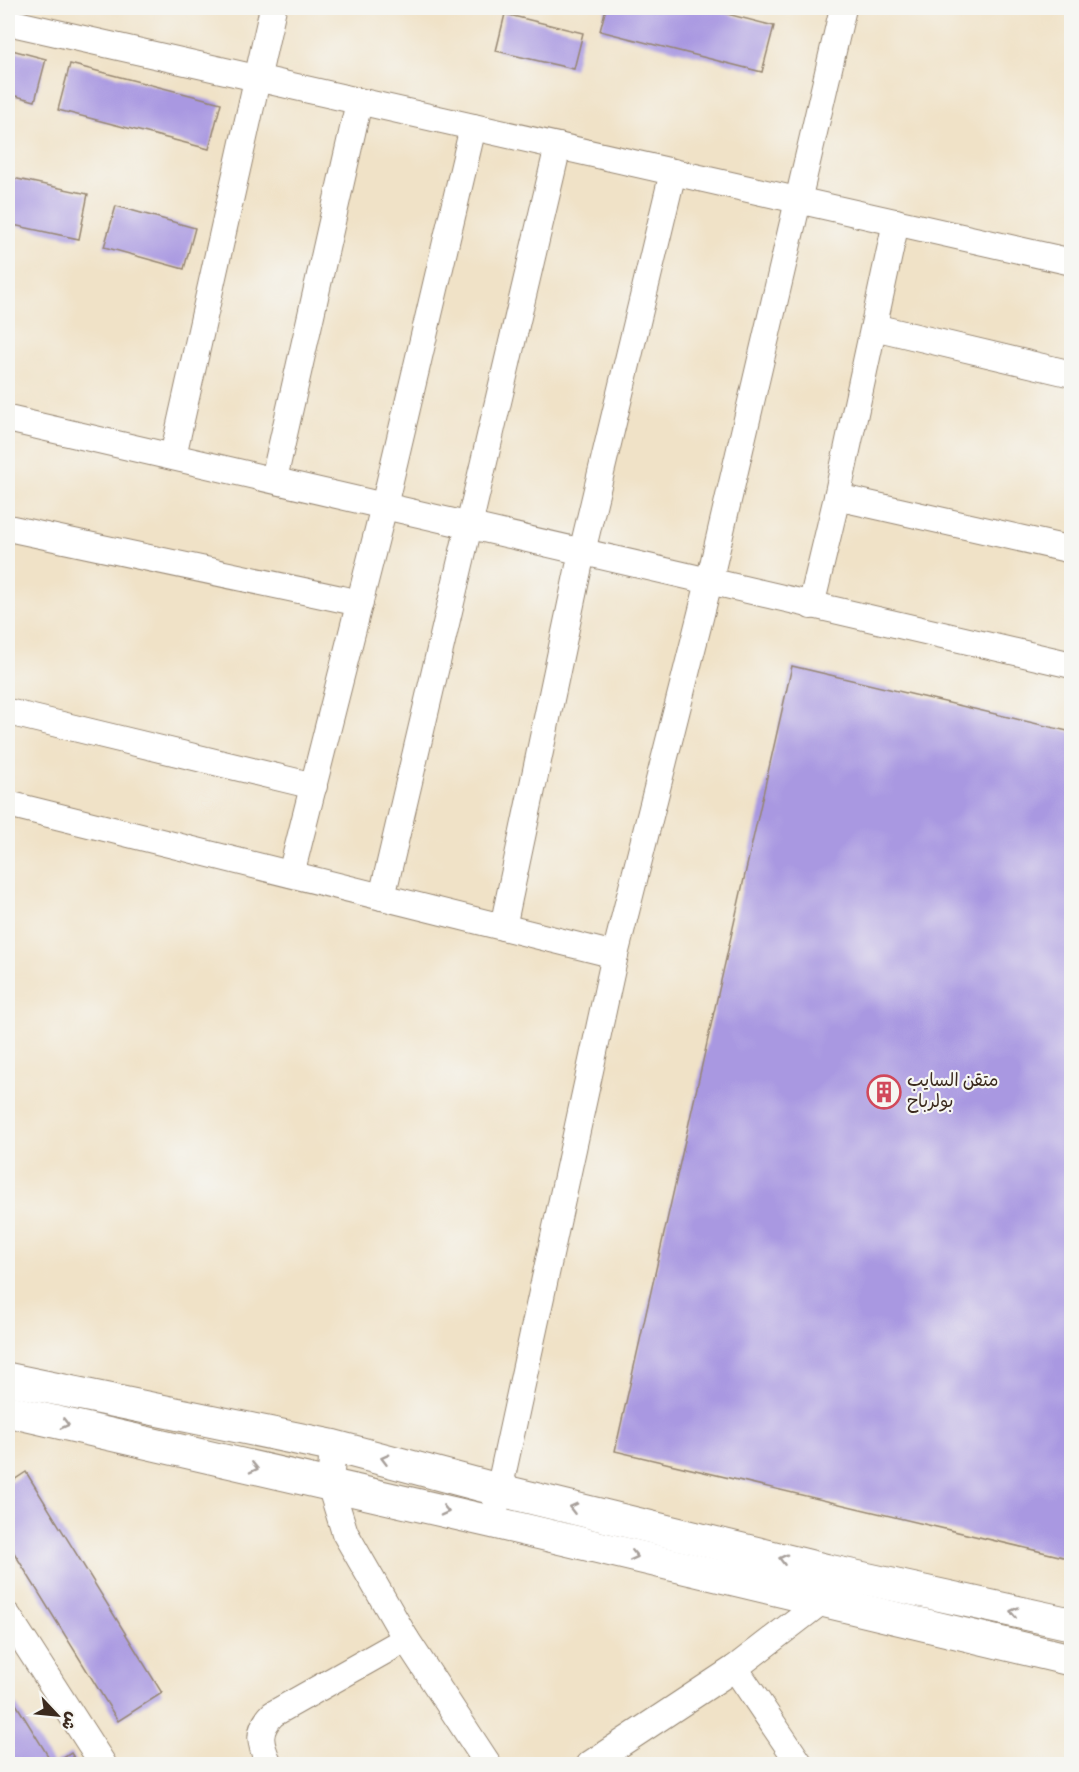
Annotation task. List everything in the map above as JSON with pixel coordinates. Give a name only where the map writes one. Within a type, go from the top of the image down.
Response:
[{"type":"street","points":[[173,456],[273,8]]},
{"type":"street","points":[[492,1522],[615,955],[709,582],[843,8]]},
{"type":"street","points":[[8,22],[1071,262]]},
{"type":"street","points":[[274,479],[358,102]]},
{"type":"street","points":[[291,874],[384,506],[473,127]]},
{"type":"street","points":[[382,897],[558,146]]},
{"type":"street","points":[[503,927],[582,552],[673,171]]},
{"type":"street","points":[[811,606],[837,497],[896,222]]},
{"type":"street","points":[[874,327],[1071,374]]},
{"type":"street","points":[[8,418],[1071,665]]},
{"type":"street","points":[[837,497],[1071,550]]},
{"type":"street","points":[[8,528],[360,603]]},
{"type":"street","points":[[8,712],[314,786]]},
{"type":"street","points":[[8,804],[615,955]]},
{"type":"street","points":[[8,1379],[333,1446],[499,1490],[826,1570],[1071,1624]]},
{"type":"street","points":[[8,1411],[492,1522],[1071,1660]]},
{"type":"street","points":[[333,1446],[330,1485],[345,1533],[406,1639],[488,1764]]},
{"type":"street","points":[[590,1764],[735,1668],[822,1601],[826,1570]]},
{"type":"street","points":[[8,1616],[103,1764]]},
{"type":"street","points":[[269,1764],[261,1748],[260,1737],[264,1723],[273,1714],[406,1639]]},
{"type":"street","points":[[735,1668],[800,1764]]},
{"type":"building","points":[[606,8],[704,8],[774,26],[762,72],[600,31]]},
{"type":"building","points":[[505,14],[583,33],[574,69],[496,51]]},
{"type":"building","points":[[8,49],[46,59],[35,101],[8,94]]},
{"type":"building","points":[[70,64],[221,103],[209,149],[58,110]]},
{"type":"building","points":[[8,177],[88,194],[79,239],[8,224]]},
{"type":"building","points":[[116,206],[195,228],[184,269],[104,247]]},
{"type":"building","name":"متقن السايب بولرباح","points":[[792,666],[1072,732],[1072,1559],[615,1451]]},
{"type":"building","points":[[26,1472],[162,1693],[118,1721],[8,1543],[8,1484]]},
{"type":"building","points":[[8,1691],[53,1764],[8,1764]]},
{"type":"building","points":[[71,1753],[78,1764],[54,1764]]},
{"type":"place","name":"متقن السايب بولرباح","points":[[884,1092]]}]
